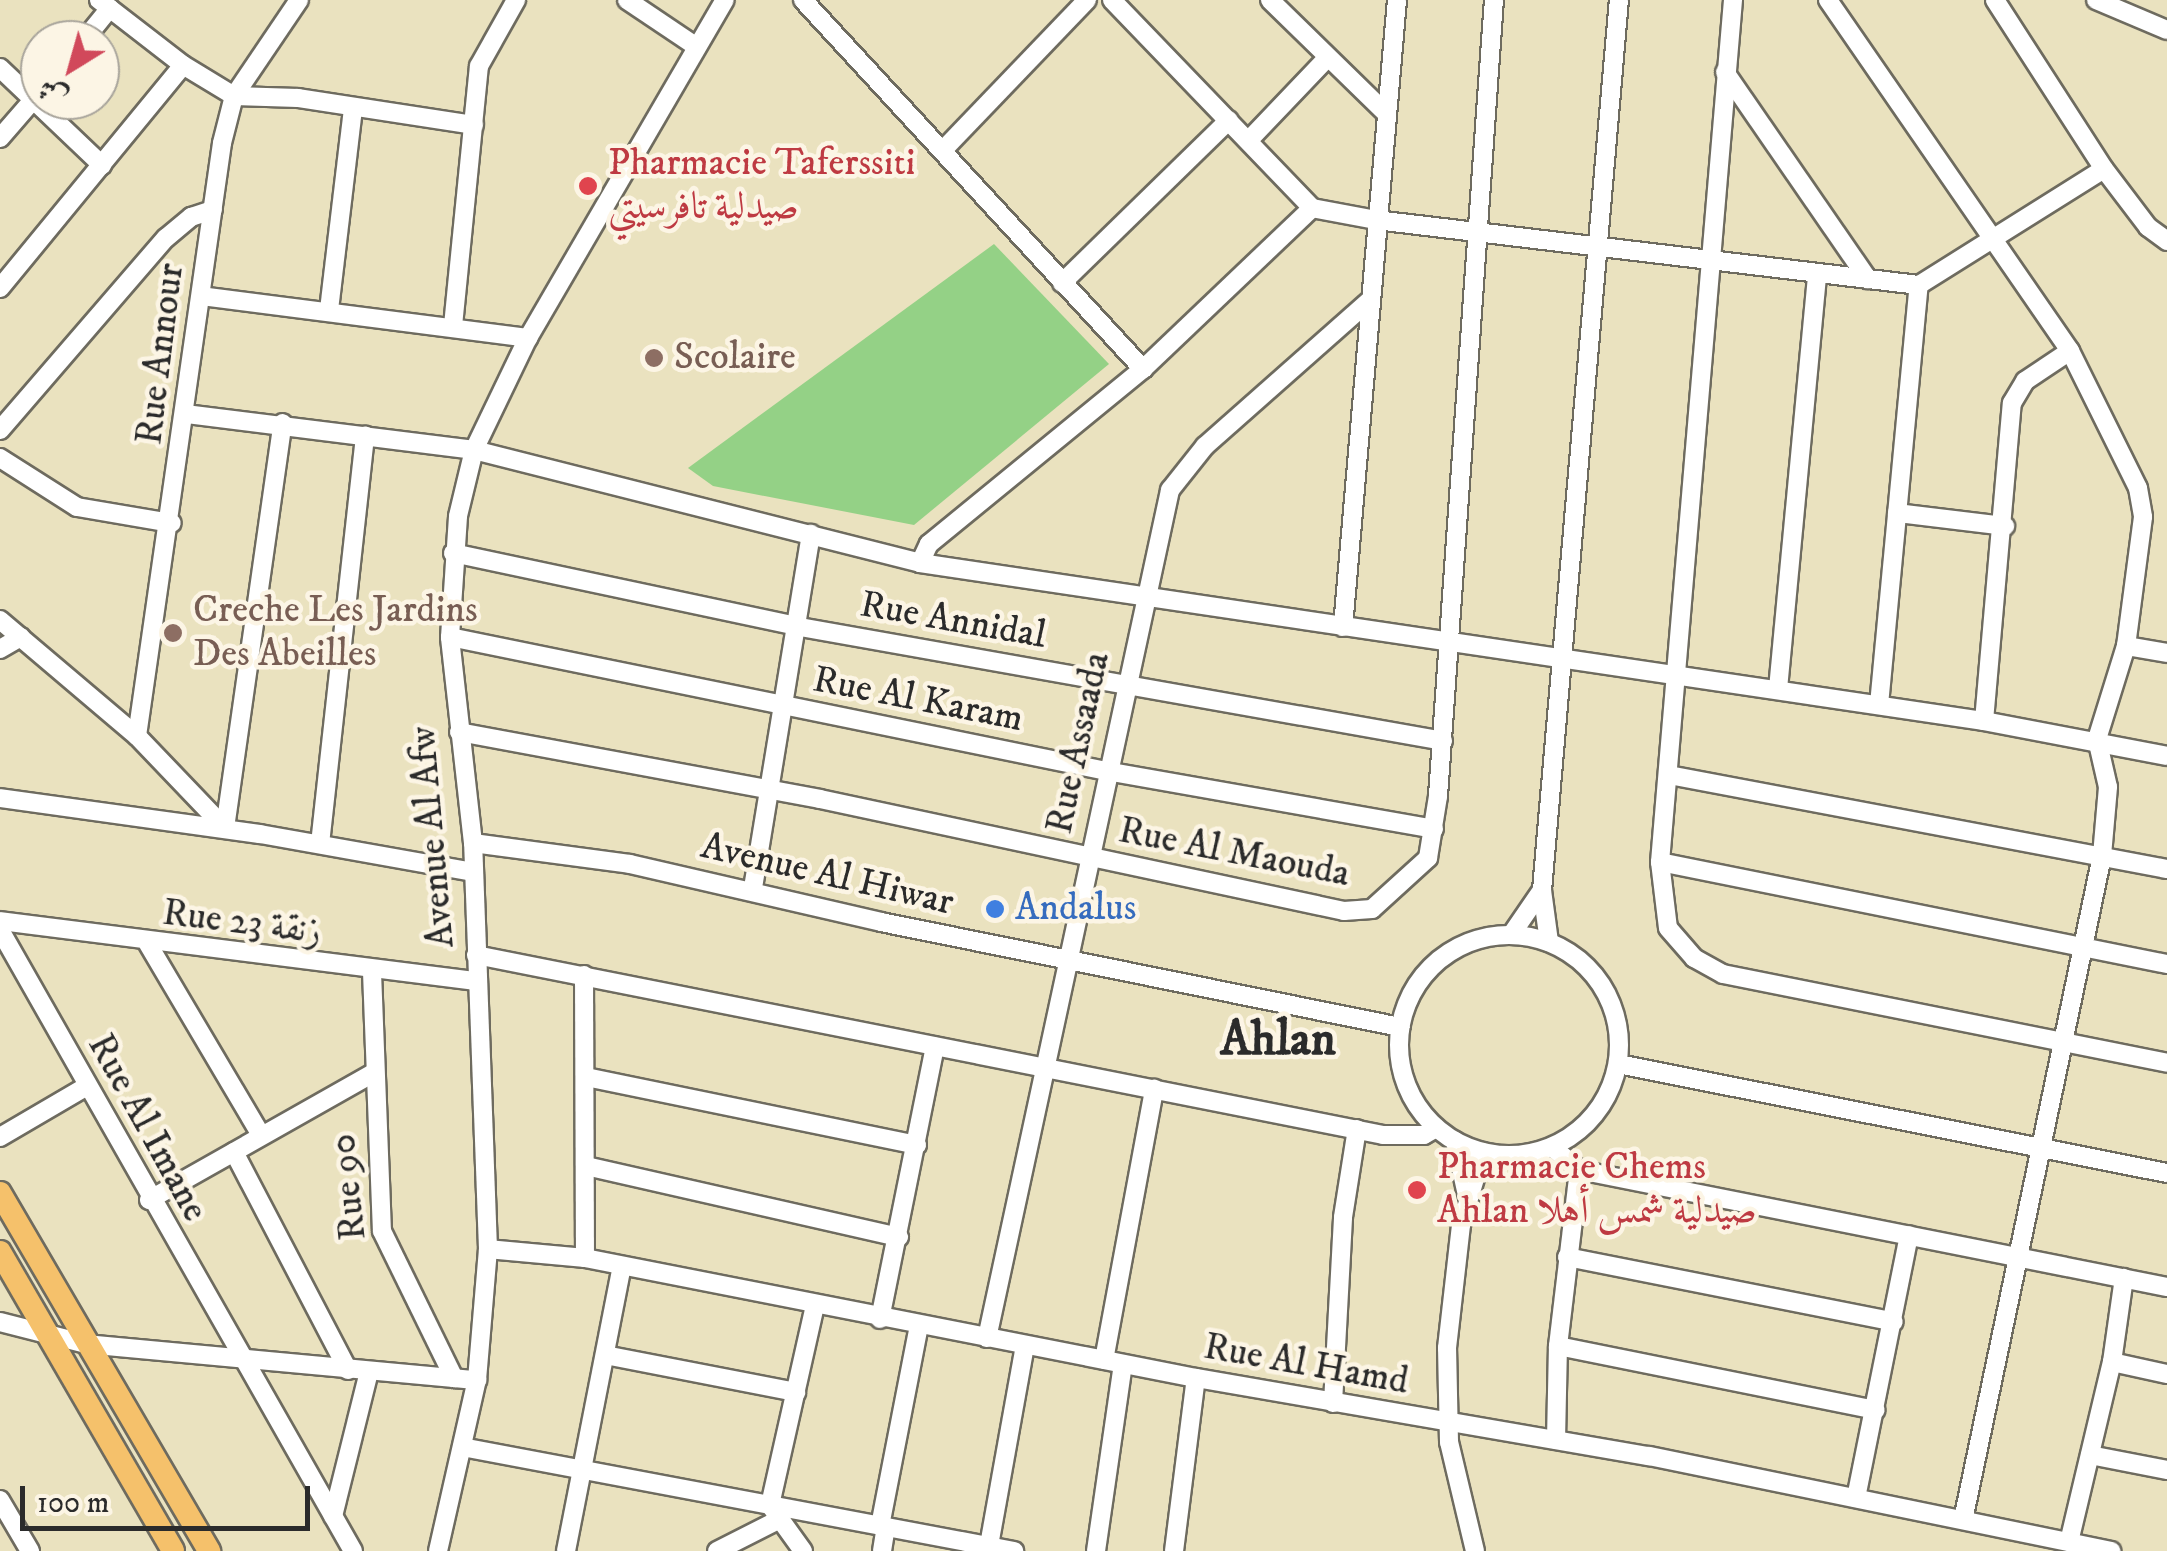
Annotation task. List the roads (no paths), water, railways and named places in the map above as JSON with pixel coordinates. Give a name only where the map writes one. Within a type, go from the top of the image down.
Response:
[{"type":"main road","points":[[0,1194],[209,1551]]},
{"type":"main road","points":[[0,1252],[172,1551]]},
{"type":"street","name":"Rue Annour","points":[[137,736],[172,523],[213,210],[234,96],[299,0]]},
{"type":"street","points":[[453,326],[479,66],[516,0]]},
{"type":"street","points":[[627,0],[696,47]]},
{"type":"street","name":"Avenue Al Afw","points":[[438,1551],[477,1380],[488,1248],[472,844],[450,638],[453,553],[474,450],[528,338],[725,0]]},
{"type":"street","points":[[803,0],[945,148],[1142,370]]},
{"type":"street","points":[[945,148],[1086,0]]},
{"type":"street","points":[[1112,0],[1312,208],[1376,220],[1478,237],[1918,285],[2104,169]]},
{"type":"street","points":[[1270,0],[1387,114]]},
{"type":"street","points":[[1343,628],[1368,302],[1397,0]]},
{"type":"street","name":"Rue Al Maouda","points":[[459,732],[670,769],[766,794],[820,799],[1359,912],[1414,875],[1428,858],[1443,742],[1494,0]]},
{"type":"street","points":[[1549,942],[1542,890],[1594,248],[1619,0]]},
{"type":"street","points":[[1733,0],[1660,862],[1668,928],[1710,969],[2167,1063]]},
{"type":"street","points":[[1828,0],[2070,351],[2138,488],[2144,543],[2126,646],[2097,739],[2108,788],[2102,856],[2040,1150],[2022,1258],[1963,1520]]},
{"type":"street","points":[[1995,0],[2104,169],[2148,227],[2167,240]]},
{"type":"street","points":[[2096,0],[2167,30]]},
{"type":"street","points":[[105,4],[182,66],[234,96],[280,96],[474,126]]},
{"type":"street","points":[[1249,140],[1327,58]]},
{"type":"street","points":[[0,288],[182,66]]},
{"type":"street","points":[[1725,72],[1868,279]]},
{"type":"street","points":[[329,310],[353,109]]},
{"type":"street","points":[[0,138],[20,115]]},
{"type":"street","points":[[61,120],[102,165]]},
{"type":"street","points":[[1062,282],[1229,120]]},
{"type":"street","points":[[920,563],[929,544],[1142,370],[1312,208]]},
{"type":"street","points":[[0,430],[173,230],[213,210]]},
{"type":"street","points":[[1778,689],[1817,275]]},
{"type":"street","points":[[1879,706],[1918,285]]},
{"type":"street","points":[[201,296],[528,338]]},
{"type":"street","name":"Rue Assaada","points":[[988,1338],[1142,595],[1180,472],[1368,302]]},
{"type":"street","points":[[1984,721],[2005,526],[2012,402],[2025,381],[2070,351]]},
{"type":"street","points":[[186,414],[283,422],[474,450],[920,563],[1447,644],[1562,656],[1778,689],[2097,739],[2167,756]]},
{"type":"street","points":[[224,828],[283,422]]},
{"type":"street","points":[[320,844],[364,435]]},
{"type":"street","points":[[0,458],[77,507],[172,523]]},
{"type":"street","points":[[1897,513],[2005,526]]},
{"type":"street","points":[[753,888],[766,794],[800,626],[812,534]]},
{"type":"street","name":"Rue Annidal","points":[[453,553],[800,626],[1443,742]]},
{"type":"street","points":[[0,620],[137,736],[224,828]]},
{"type":"street","points":[[0,649],[21,637]]},
{"type":"street","name":"Rue Al Karam","points":[[450,638],[1106,771],[1434,829]]},
{"type":"street","points":[[2126,646],[2167,653]]},
{"type":"street","points":[[1669,775],[2167,869]]},
{"type":"street","points":[[0,798],[224,828],[472,872]]},
{"type":"street","name":"Avenue Al Hiwar","points":[[472,844],[630,864],[753,888],[1067,960],[1400,1028]]},
{"type":"street","points":[[1660,862],[2167,964]]},
{"type":"street","points":[[1512,934],[1542,890]]},
{"type":"street","name":"Rue 23 زنقة","points":[[0,921],[148,944],[477,981]]},
{"type":"street","name":"Rue Al Imane","points":[[0,930],[149,1200],[353,1551]]},
{"type":"street","points":[[1512,934],[1549,942],[1575,957],[1604,992],[1619,1034],[1618,1064],[1595,1114],[1552,1147],[1518,1155],[1482,1152],[1436,1128],[1405,1082],[1400,1028],[1430,968],[1467,942],[1512,934]]},
{"type":"street","points":[[148,944],[261,1136]]},
{"type":"street","points":[[476,955],[1356,1129],[1408,1136],[1436,1128]]},
{"type":"street","name":"Rue 90","points":[[372,972],[372,1074],[382,1231],[454,1378]]},
{"type":"street","points":[[584,975],[585,1258]]},
{"type":"street","points":[[880,1318],[936,1046]]},
{"type":"street","points":[[1618,1064],[2167,1174]]},
{"type":"street","points":[[149,1200],[372,1074]]},
{"type":"street","points":[[586,1077],[917,1145]]},
{"type":"street","points":[[0,1137],[86,1086]]},
{"type":"street","points":[[1096,1551],[1114,1362],[1154,1090]]},
{"type":"street","points":[[1333,1403],[1343,1217],[1356,1129]]},
{"type":"street","points":[[1455,1141],[1467,1196]]},
{"type":"street","points":[[1552,1147],[1579,1170],[2167,1287]]},
{"type":"street","points":[[234,1152],[348,1370]]},
{"type":"street","points":[[1475,1551],[1449,1442],[1452,1425],[1446,1348],[1467,1196],[1482,1152]]},
{"type":"street","points":[[586,1166],[899,1238]]},
{"type":"street","points":[[1556,1440],[1558,1346],[1579,1170]]},
{"type":"street","points":[[1856,1498],[1909,1235]]},
{"type":"street","name":"Rue Al Hamd","points":[[488,1248],[585,1258],[1196,1378],[1556,1440],[2111,1551]]},
{"type":"street","points":[[1567,1257],[1894,1322]]},
{"type":"street","points":[[566,1551],[622,1266]]},
{"type":"street","points":[[2069,1542],[2112,1362],[2124,1278]]},
{"type":"street","points":[[717,1551],[774,1512],[815,1305]]},
{"type":"street","points":[[0,1322],[86,1344],[240,1356],[265,1364],[477,1380]]},
{"type":"street","points":[[882,1551],[883,1526],[919,1326]]},
{"type":"street","points":[[989,1549],[1025,1345]]},
{"type":"street","points":[[1558,1346],[1876,1410]]},
{"type":"street","points":[[605,1355],[796,1392]]},
{"type":"street","points":[[2112,1362],[2167,1374]]},
{"type":"street","points":[[333,1516],[369,1372]]},
{"type":"street","points":[[1174,1551],[1196,1378]]},
{"type":"street","points":[[462,1447],[774,1512],[883,1526],[1014,1551]]},
{"type":"street","points":[[2090,1455],[2167,1470]]},
{"type":"street","points":[[0,1500],[30,1551]]},
{"type":"street","points":[[774,1512],[803,1551]]},
{"type":"place","name":"Pharmacie Taferssiti صيدلية تافرسيتي","points":[[588,186]]},
{"type":"place","name":"Scolaire","points":[[654,358]]},
{"type":"place","name":"Creche Les Jardins Des Abeilles","points":[[173,633]]},
{"type":"place","name":"Andalus","points":[[995,909]]},
{"type":"place","name":"Pharmacie Chems Ahlan صيدلية شمس أهلا","points":[[1417,1190]]},
{"type":"district","name":"Ahlan","points":[[1278,1041]]}]
